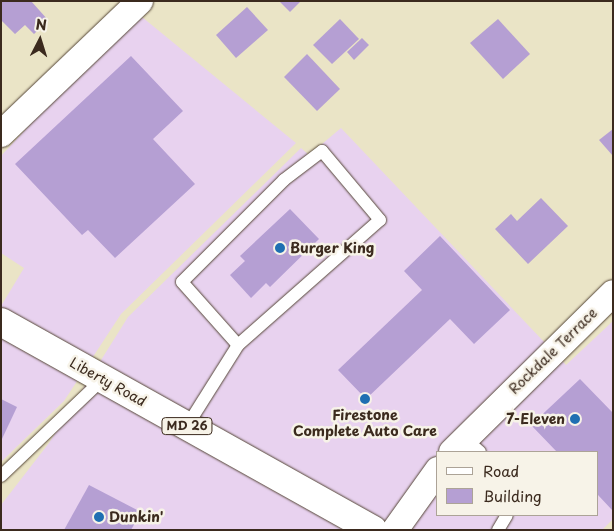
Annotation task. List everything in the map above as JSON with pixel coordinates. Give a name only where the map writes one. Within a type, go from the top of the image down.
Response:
[{"type":"main road","name":"Liberty Road","points":[[1,322],[373,530]]},
{"type":"street","points":[[1,134],[140,1]]},
{"type":"street","name":"Rockdale Terrace","points":[[465,447],[613,293]]},
{"type":"street","points":[[395,530],[436,473]]},
{"type":"lane","points":[[187,426],[238,345],[380,220],[322,151],[284,180],[182,282],[238,345]]},
{"type":"lane","points":[[1,476],[103,378]]},
{"type":"lane","points":[[498,530],[506,516]]},
{"type":"shaded area","points":[[142,17],[296,143],[121,314],[64,401],[1,462],[1,306],[24,268],[1,253],[1,156],[61,91]]},
{"type":"shaded area","points":[[341,128],[566,365],[613,321],[613,519],[602,530],[1,530],[1,505],[49,443],[128,317],[301,148],[309,155]]},
{"type":"building","points":[[1,1],[31,1],[48,20],[34,34],[25,25],[15,34],[1,20]]},
{"type":"building","points":[[279,1],[301,1],[290,12]]},
{"type":"building","points":[[247,7],[268,30],[236,58],[216,35]]},
{"type":"building","points":[[340,19],[359,39],[332,64],[313,45]]},
{"type":"building","points":[[498,19],[530,54],[503,79],[470,43]]},
{"type":"building","points":[[362,38],[369,45],[354,60],[347,52]]},
{"type":"building","points":[[307,54],[340,89],[317,111],[284,77]]},
{"type":"building","points":[[131,56],[183,111],[153,139],[195,184],[115,258],[88,230],[82,235],[15,164]]},
{"type":"building","points":[[613,129],[613,156],[599,140]]},
{"type":"building","points":[[541,198],[568,226],[528,264],[495,229],[511,214],[517,221]]},
{"type":"building","name":"Burger King","points":[[290,209],[319,239],[270,287],[266,283],[251,298],[230,275],[245,261],[240,256]]},
{"type":"building","points":[[440,236],[510,310],[474,344],[450,319],[366,399],[338,370],[422,290],[404,271]]},
{"type":"building","name":"7-Eleven","points":[[580,379],[613,413],[613,511],[599,496],[599,451],[556,451],[531,425]]},
{"type":"building","points":[[1,399],[17,407],[1,441]]},
{"type":"building","points":[[89,485],[141,512],[131,530],[64,530]]},
{"type":"place","name":"Burger King","points":[[280,248]]},
{"type":"place","name":"Firestone Complete Auto Care","points":[[365,399]]},
{"type":"place","name":"7-Eleven","points":[[575,419]]},
{"type":"place","name":"Dunkin'","points":[[99,517]]}]
